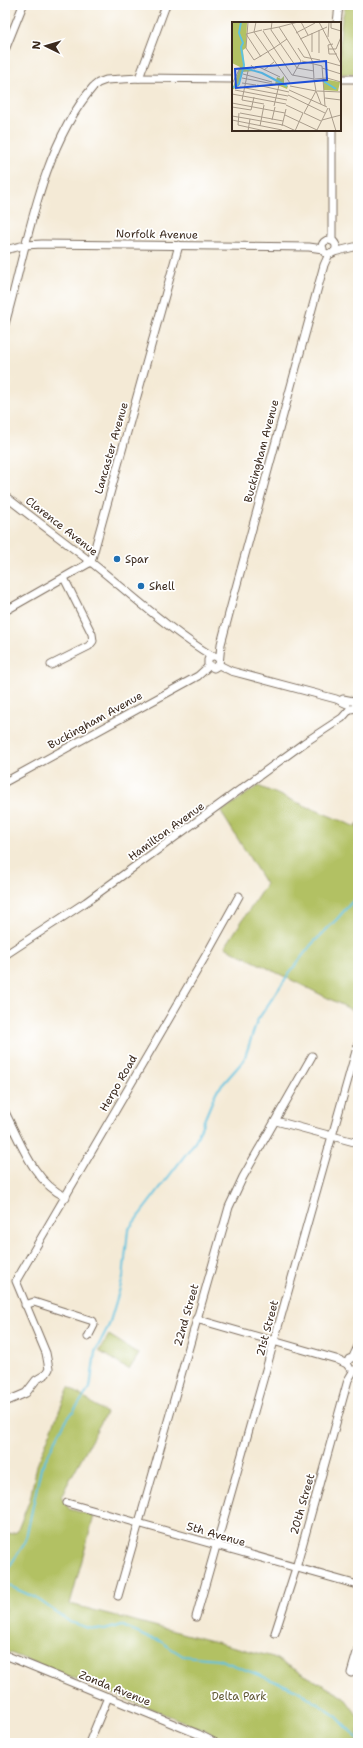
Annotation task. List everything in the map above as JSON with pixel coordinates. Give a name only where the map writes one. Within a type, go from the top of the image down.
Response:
[{"type":"street","points":[[5,50],[23,5]]},
{"type":"street","points":[[139,78],[166,5]]},
{"type":"street","points":[[337,22],[339,5]]},
{"type":"street","points":[[5,324],[26,245],[56,148],[79,106],[89,92],[98,83],[106,80],[139,78],[232,79]]},
{"type":"street","points":[[341,79],[358,79]]},
{"type":"street","points":[[332,131],[332,226],[329,247],[354,247]]},
{"type":"street","name":"Norfolk Avenue","points":[[5,250],[26,245],[329,247]]},
{"type":"street","name":"Lancaster Avenue","points":[[91,562],[179,245]]},
{"type":"street","name":"Buckingham Avenue","points":[[5,782],[196,677],[213,661],[221,644],[329,247]]},
{"type":"street","name":"Clarence Avenue","points":[[5,496],[91,562],[199,648],[213,661],[231,671],[336,699],[353,706]]},
{"type":"street","points":[[5,610],[91,562]]},
{"type":"street","points":[[51,665],[88,646],[93,641],[92,634],[64,578]]},
{"type":"street","name":"Hamilton Avenue","points":[[5,955],[86,902],[338,720],[353,706]]},
{"type":"street","name":"Herpo Road","points":[[25,1304],[16,1281],[239,896]]},
{"type":"street","name":"21st Street","points":[[196,1617],[275,1342],[358,1044]]},
{"type":"street","name":"22nd Street","points":[[118,1596],[196,1319],[232,1200],[312,1056]]},
{"type":"street","points":[[5,1112],[43,1181],[52,1189],[66,1197]]},
{"type":"street","points":[[276,1121],[358,1143]]},
{"type":"street","points":[[5,1402],[26,1393],[36,1380],[48,1371],[49,1363],[46,1352],[25,1304],[34,1302],[93,1321],[94,1325],[88,1337]]},
{"type":"street","points":[[196,1319],[354,1363]]},
{"type":"street","name":"20th Street","points":[[275,1633],[296,1568],[358,1346]]},
{"type":"street","name":"5th Avenue","points":[[67,1503],[358,1585]]},
{"type":"street","points":[[351,1673],[358,1648]]},
{"type":"street","name":"Zonda Avenue","points":[[5,1655],[198,1734],[216,1743]]},
{"type":"street","points":[[89,1743],[108,1697]]},
{"type":"green space","points":[[346,5],[358,5],[358,74],[341,74],[341,30],[343,13]]},
{"type":"green space","points":[[258,786],[356,827],[358,823],[358,1006],[356,1012],[225,947],[266,884],[221,812]]},
{"type":"green space","points":[[109,1335],[139,1354],[129,1370],[99,1351]]},
{"type":"green space","name":"Delta Park","points":[[69,1387],[106,1413],[61,1496],[69,1509],[94,1516],[70,1604],[273,1657],[344,1697],[358,1716],[358,1743],[226,1743],[205,1730],[5,1651],[5,1535],[17,1532],[30,1499],[37,1465]]},
{"type":"waterway","points":[[5,1573],[25,1543],[41,1468],[64,1424],[90,1388],[95,1352],[109,1325],[123,1278],[128,1230],[195,1142],[216,1092],[244,1060],[257,1021],[290,972],[311,945],[358,895]]},
{"type":"waterway","points":[[5,1584],[36,1598],[70,1622],[88,1628],[105,1630],[121,1625],[146,1637],[158,1640],[183,1656],[218,1659],[297,1690],[336,1716],[358,1739]]},
{"type":"place","name":"Spar","points":[[117,559]]},
{"type":"place","name":"Shell","points":[[141,586]]}]
